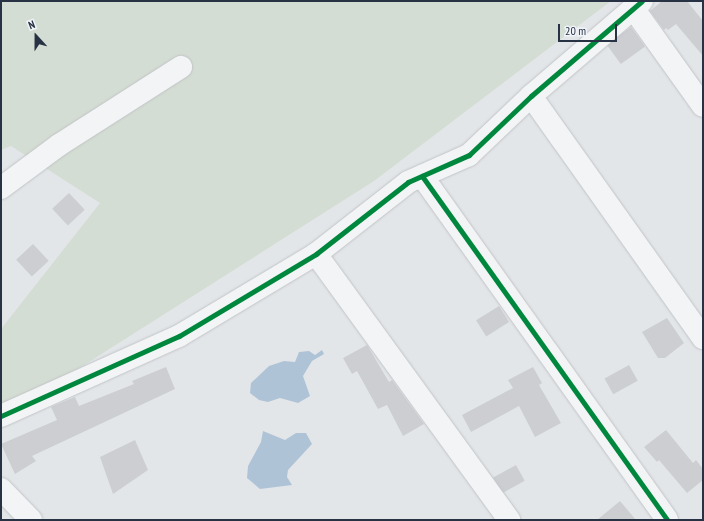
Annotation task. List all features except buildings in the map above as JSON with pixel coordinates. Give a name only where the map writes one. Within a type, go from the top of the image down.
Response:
[{"type":"street","points":[[1,416],[179,336],[316,254],[408,182],[469,155],[532,96],[638,4],[703,106]]},
{"type":"street","points":[[1,188],[59,145],[181,67]]},
{"type":"street","points":[[532,96],[703,338]]},
{"type":"street","points":[[422,176],[667,520]]},
{"type":"street","points":[[316,254],[509,520]]},
{"type":"street","points":[[1,489],[31,520]]},
{"type":"shaded area","points":[[1,1],[611,1],[374,181],[10,412],[1,403],[1,329],[100,203],[11,146],[1,150]]},
{"type":"water","points":[[322,350],[324,354],[312,361],[303,376],[310,396],[298,403],[280,398],[268,402],[259,400],[250,393],[251,383],[269,366],[284,361],[295,362],[299,352],[309,351],[315,355]]},
{"type":"water","points":[[263,431],[285,440],[296,433],[306,433],[312,444],[288,470],[287,477],[292,485],[260,489],[247,478],[248,466],[261,442]]},
{"type":"cycle path","points":[[1,416],[179,336],[316,254],[408,182],[469,155],[531,96],[642,1]]},
{"type":"cycle path","points":[[422,176],[667,520]]}]
